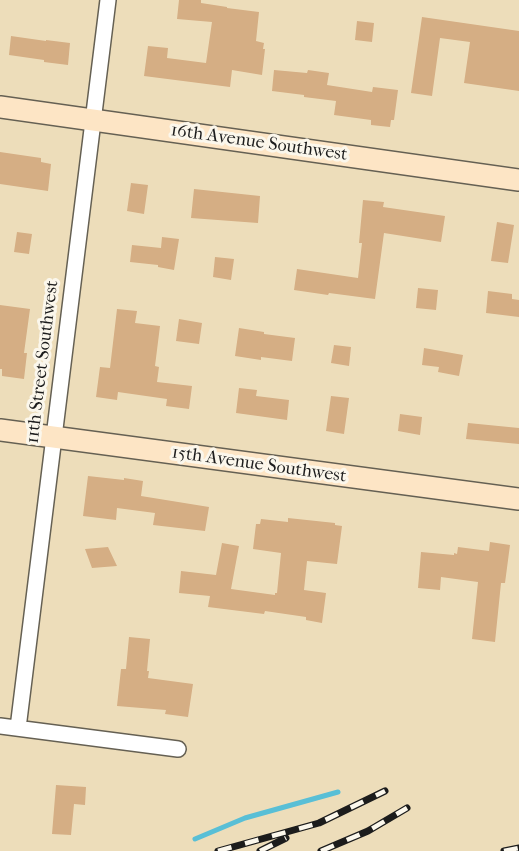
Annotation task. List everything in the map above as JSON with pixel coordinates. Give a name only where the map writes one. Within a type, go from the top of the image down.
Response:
[{"type":"main road","name":"16th Avenue Southwest","points":[[0,107],[519,180]]},
{"type":"main road","name":"15th Avenue Southwest","points":[[0,430],[519,499]]},
{"type":"street","name":"11th Street Southwest","points":[[18,728],[108,0]]},
{"type":"street","points":[[0,726],[178,749]]},
{"type":"building","points":[[179,0],[201,0],[201,3],[259,12],[256,41],[264,43],[262,75],[232,70],[230,87],[144,76],[148,46],[168,48],[167,58],[206,63],[212,22],[177,19]]},
{"type":"building","points":[[422,17],[519,31],[519,91],[464,83],[470,42],[440,38],[432,96],[411,93]]},
{"type":"building","points":[[357,21],[374,23],[372,42],[355,40]]},
{"type":"building","points":[[11,36],[70,43],[68,65],[9,55]]},
{"type":"building","points":[[274,70],[307,73],[308,70],[329,73],[327,85],[372,92],[373,87],[398,90],[394,120],[391,120],[390,127],[371,125],[371,120],[334,115],[336,101],[272,91]]},
{"type":"building","points":[[0,152],[41,158],[41,162],[51,164],[48,191],[0,184]]},
{"type":"building","points":[[131,183],[148,185],[144,214],[127,211]]},
{"type":"building","points":[[194,189],[260,196],[258,223],[191,218]]},
{"type":"building","points":[[363,200],[384,202],[383,207],[445,216],[441,242],[384,233],[375,299],[294,290],[297,269],[358,278]]},
{"type":"building","points":[[497,222],[514,225],[508,263],[491,261]]},
{"type":"building","points":[[17,232],[32,234],[29,254],[14,252]]},
{"type":"building","points":[[162,237],[179,239],[174,270],[158,267],[158,265],[130,262],[132,245],[161,248]]},
{"type":"building","points":[[215,257],[234,259],[231,280],[213,277]]},
{"type":"building","points":[[418,288],[438,290],[436,310],[416,308]]},
{"type":"building","points":[[488,291],[512,294],[512,299],[519,300],[519,317],[486,313]]},
{"type":"building","points":[[0,305],[30,309],[24,353],[27,353],[24,379],[2,376],[2,369],[0,369]]},
{"type":"building","points":[[117,309],[137,311],[135,323],[160,326],[155,366],[159,367],[157,382],[192,386],[189,409],[166,406],[167,399],[118,392],[117,400],[96,397],[100,367],[110,368]]},
{"type":"building","points":[[179,319],[202,323],[199,344],[176,341]]},
{"type":"building","points":[[239,328],[295,338],[292,361],[235,356]]},
{"type":"building","points":[[334,345],[351,347],[349,366],[331,363]]},
{"type":"building","points":[[424,348],[463,355],[459,376],[438,372],[439,367],[422,365]]},
{"type":"building","points":[[239,388],[257,390],[256,396],[289,400],[287,420],[236,413]]},
{"type":"building","points":[[331,396],[349,398],[344,434],[326,431]]},
{"type":"building","points":[[400,414],[422,417],[420,435],[398,431]]},
{"type":"building","points":[[468,423],[519,428],[519,444],[466,439]]},
{"type":"building","points":[[88,476],[143,481],[141,496],[209,507],[205,531],[153,525],[155,513],[117,508],[116,520],[83,516]]},
{"type":"building","points":[[288,518],[335,523],[335,525],[342,526],[337,564],[307,561],[304,590],[326,593],[322,623],[306,620],[306,617],[265,611],[264,614],[208,607],[210,596],[179,593],[181,571],[216,575],[222,543],[239,546],[231,589],[275,595],[281,553],[253,549],[256,524],[260,524],[261,519],[288,522]]},
{"type":"building","points":[[490,542],[510,545],[505,583],[501,583],[495,642],[472,639],[478,582],[441,577],[440,590],[418,588],[421,552],[454,555],[454,553],[457,554],[458,547],[489,551]]},
{"type":"building","points":[[108,547],[117,566],[92,568],[85,549]]},
{"type":"building","points":[[129,637],[150,639],[148,678],[193,684],[188,717],[165,714],[166,710],[117,706],[121,669],[126,669]]},
{"type":"building","points":[[56,785],[86,787],[85,805],[74,804],[71,835],[52,834]]},
{"type":"waterway","points":[[195,839],[245,818],[338,792]]},
{"type":"railway","points":[[218,851],[319,823],[385,791]]},
{"type":"railway","points":[[321,851],[368,831],[407,808]]},
{"type":"railway","points":[[260,851],[286,838]]},
{"type":"railway","points":[[504,851],[519,848]]}]
